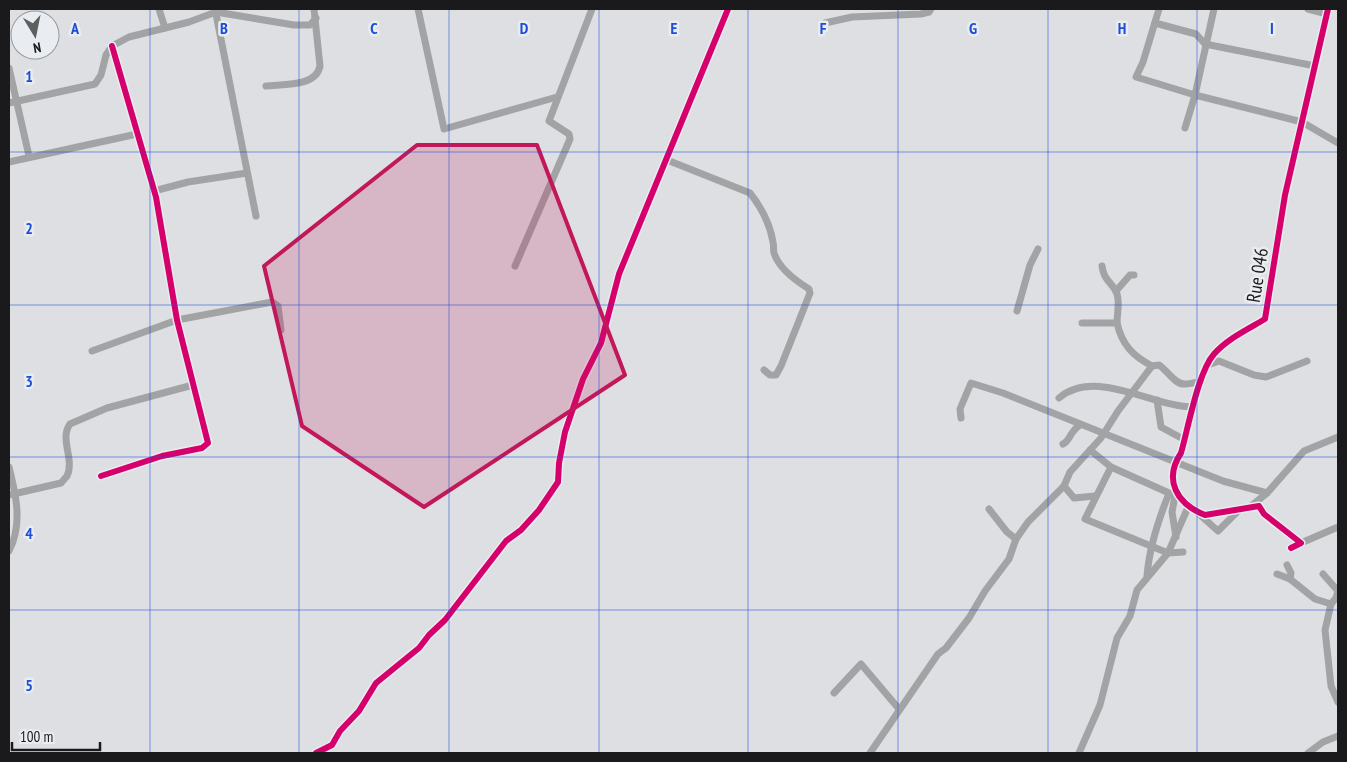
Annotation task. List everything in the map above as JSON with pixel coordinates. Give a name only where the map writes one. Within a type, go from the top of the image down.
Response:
[{"type":"street","points":[[159,9],[165,28]]},
{"type":"street","points":[[266,86],[312,80],[318,74],[314,9]]},
{"type":"street","points":[[418,9],[444,129],[557,97]]},
{"type":"street","points":[[515,266],[570,139],[569,134],[549,120],[592,9]]},
{"type":"street","points":[[316,753],[332,745],[340,731],[359,710],[376,683],[419,648],[429,635],[446,620],[506,541],[521,530],[539,510],[558,482],[559,463],[565,432],[581,386],[601,343],[619,274],[728,9]]},
{"type":"street","points":[[825,23],[852,17],[921,14],[929,12],[931,9]]},
{"type":"street","points":[[1159,9],[1143,62],[1136,76],[1195,95],[1302,122],[1338,143]]},
{"type":"street","points":[[1185,128],[1195,95],[1214,9]]},
{"type":"street","points":[[1308,9],[1328,11]]},
{"type":"street","points":[[216,10],[256,216]]},
{"type":"street","points":[[12,102],[95,84],[101,75],[106,55],[112,46],[129,37],[165,28],[216,10],[294,25],[310,25],[316,18]]},
{"type":"street","name":"Rue 046","points":[[1239,510],[1218,531],[1183,499],[1172,485],[1175,461],[1181,453],[1201,382],[1213,354],[1231,339],[1265,319],[1285,196],[1328,11]]},
{"type":"street","points":[[1155,23],[1196,34],[1205,44],[1315,66]]},
{"type":"street","points":[[101,476],[162,456],[202,448],[208,444],[177,320],[154,191],[112,46]]},
{"type":"street","points":[[9,68],[12,102],[29,156]]},
{"type":"street","points":[[9,162],[29,156],[137,134]]},
{"type":"street","points":[[667,160],[750,193],[759,204],[764,216],[773,240],[774,254],[792,278],[809,289],[810,293],[781,366],[776,375],[770,375],[764,370]]},
{"type":"street","points":[[154,191],[188,182],[247,173]]},
{"type":"street","points":[[1017,311],[1030,265],[1038,249]]},
{"type":"street","points":[[1102,266],[1104,278],[1116,291],[1118,297],[1117,323],[1126,346],[1152,366],[1159,365],[1184,385],[1201,382]]},
{"type":"street","points":[[1116,291],[1130,275],[1134,275]]},
{"type":"street","points":[[92,351],[177,320],[272,302],[278,306],[281,330]]},
{"type":"street","points":[[1082,323],[1117,323]]},
{"type":"street","points":[[1208,365],[1219,361],[1254,375],[1266,377],[1307,361]]},
{"type":"street","points":[[870,753],[938,654],[946,648],[969,618],[1009,559],[1016,539],[1040,508],[1064,486],[1070,472],[1103,434],[1152,366]]},
{"type":"street","points":[[961,418],[960,409],[971,383],[1004,393],[1222,481],[1267,493]]},
{"type":"street","points":[[12,495],[61,483],[68,476],[69,454],[66,429],[70,424],[107,408],[193,384]]},
{"type":"street","points":[[1059,398],[1076,388],[1109,388],[1178,406],[1193,407]]},
{"type":"street","points":[[1157,400],[1161,427],[1185,440]]},
{"type":"street","points":[[1063,444],[1068,441],[1073,429],[1080,425]]},
{"type":"street","points":[[1250,508],[1267,493],[1304,451],[1338,437]]},
{"type":"street","points":[[1090,450],[1112,467],[1183,499]]},
{"type":"street","points":[[9,467],[17,527],[9,551]]},
{"type":"street","points":[[1112,467],[1084,519],[1168,553],[1182,552]]},
{"type":"street","points":[[1064,486],[1074,498],[1095,496]]},
{"type":"street","points":[[1173,495],[1172,512],[1176,537]]},
{"type":"street","points":[[1147,577],[1148,560],[1154,547],[1160,516],[1168,496],[1173,495]]},
{"type":"street","points":[[1079,753],[1103,696],[1117,638],[1130,616],[1137,590],[1168,553],[1189,505]]},
{"type":"street","points":[[1198,512],[1205,516],[1217,512],[1258,506],[1293,545],[1338,527]]},
{"type":"street","points":[[989,509],[1007,532],[1016,539]]},
{"type":"street","points":[[1287,565],[1291,573],[1290,579]]},
{"type":"street","points":[[1277,574],[1290,579],[1315,599],[1331,604]]},
{"type":"street","points":[[1323,574],[1338,590],[1336,598],[1331,604],[1325,630],[1331,686],[1338,702]]},
{"type":"street","points":[[834,693],[861,664],[899,709]]},
{"type":"street","points":[[1308,753],[1323,742],[1338,736]]},
{"type":"highlighted area","points":[[417,145],[537,145],[625,375],[424,507],[302,426],[264,266]]},
{"type":"cycle path","points":[[316,753],[332,745],[340,731],[359,711],[376,683],[419,648],[429,635],[445,620],[506,541],[521,530],[539,510],[558,482],[559,463],[565,432],[583,379],[601,343],[619,274],[728,9]]},
{"type":"cycle path","points":[[1291,548],[1301,543],[1264,514],[1259,506],[1205,515],[1195,510],[1180,498],[1173,482],[1173,473],[1181,453],[1198,387],[1208,362],[1225,344],[1265,319],[1285,195],[1328,9]]},
{"type":"cycle path","points":[[101,476],[162,456],[202,448],[208,443],[177,320],[156,197],[112,46]]}]
